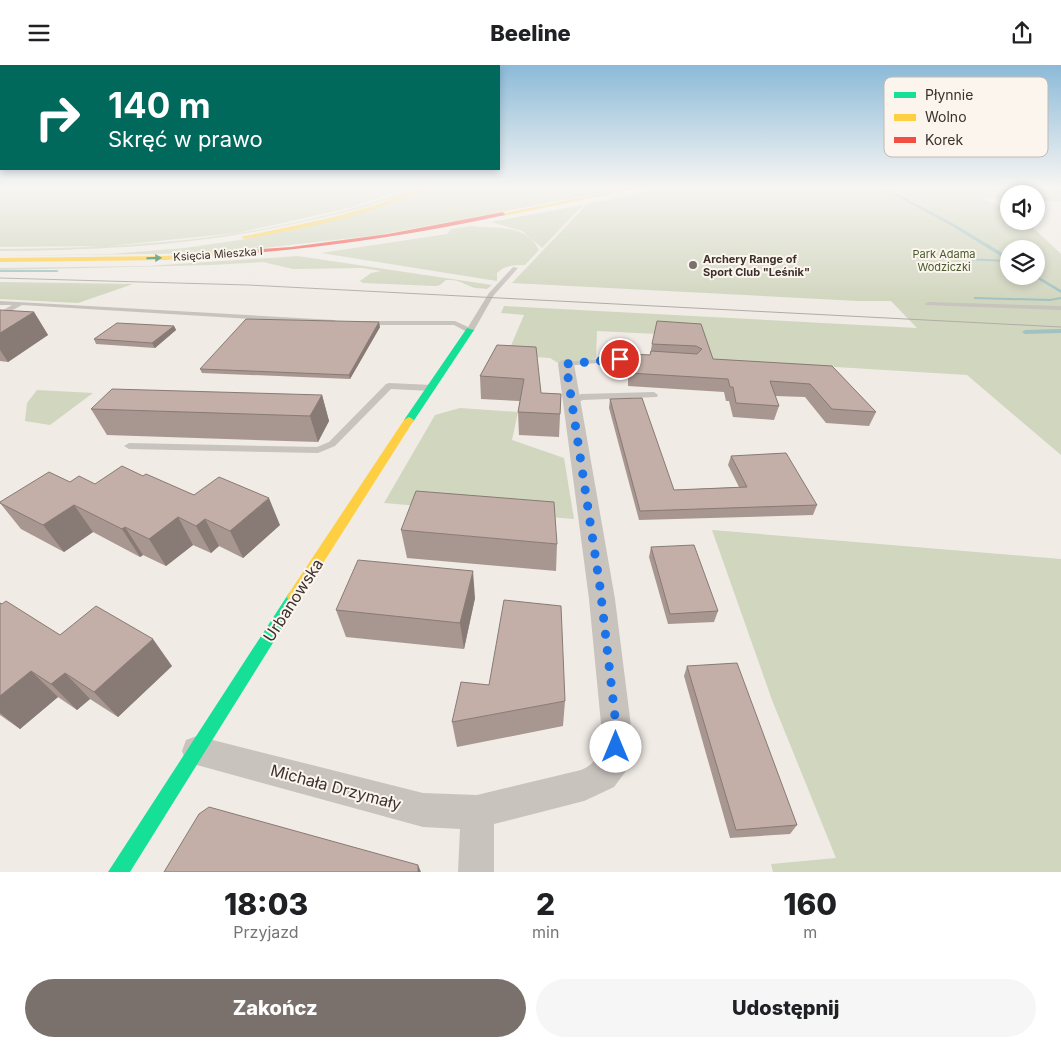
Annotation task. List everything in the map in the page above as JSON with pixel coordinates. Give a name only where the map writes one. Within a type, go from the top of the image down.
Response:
[{"type":"street","points":[[233,238],[307,225]]},
{"type":"street","name":"Księcia Mieszka I","points":[[0,260],[175,258],[309,247],[388,236],[447,225]]},
{"type":"street","points":[[0,253],[97,252],[185,245]]},
{"type":"street","name":"Urbanowska","points":[[118,872],[388,452],[470,329]]},
{"type":"street","name":"Michała Drzymały","points":[[197,751],[423,810],[447,812],[477,812],[584,785],[603,776],[615,760],[617,734],[603,609],[566,364]]},
{"type":"street","points":[[476,872],[477,812]]},
{"type":"lane","points":[[357,323],[455,323],[470,329],[491,294],[516,268]]},
{"type":"lane","points":[[0,303],[338,322]]},
{"type":"lane","points":[[0,315],[21,303]]},
{"type":"lane","points":[[928,305],[1061,307]]},
{"type":"lane","points":[[566,364],[620,359],[647,360]]},
{"type":"lane","points":[[129,446],[318,450],[332,444],[389,387],[432,388]]},
{"type":"lane","points":[[572,402],[581,397],[654,395]]},
{"type":"green space","points":[[0,225],[274,225],[237,233],[109,246],[0,247]]},
{"type":"green space","points":[[288,225],[230,236],[154,245],[0,251],[0,249],[112,246],[186,240]]},
{"type":"green space","points":[[302,225],[434,225],[379,235],[219,253],[0,256],[110,254],[185,248],[246,239]]},
{"type":"green space","points":[[500,225],[564,225],[542,248],[522,231]]},
{"type":"green space","name":"Park Adama Wodziczki","points":[[567,225],[1000,225],[1000,230],[1036,230],[1061,254],[1061,455],[967,375],[705,359],[698,336],[597,331],[596,358],[582,363],[558,363],[550,358],[507,355],[524,315],[501,313],[504,306],[917,328],[891,301],[859,301],[512,283]]},
{"type":"green space","points":[[471,226],[518,231],[533,241],[539,250],[525,265],[510,266],[500,270],[497,273],[497,281],[321,253],[447,234],[451,229]]},
{"type":"green space","points":[[298,256],[492,285],[487,289],[476,288],[457,281],[446,280],[436,286],[363,283],[360,281],[371,273],[381,271],[362,268],[293,269],[263,262],[211,265],[0,270],[0,268],[148,266]]},
{"type":"green space","points":[[0,282],[133,284],[78,303],[0,299]]},
{"type":"green space","points":[[37,390],[93,393],[50,425],[25,421],[27,403]]},
{"type":"green space","points":[[460,408],[518,412],[512,440],[564,458],[574,519],[384,503],[435,415]]},
{"type":"green space","points":[[712,530],[1061,559],[1061,872],[773,872],[771,864],[836,858],[772,700]]},
{"type":"building","points":[[0,310],[34,312],[0,333]]},
{"type":"building","points":[[246,319],[379,322],[349,375],[200,369]]},
{"type":"building","points":[[657,321],[701,324],[713,359],[832,366],[876,412],[832,409],[810,384],[770,381],[779,406],[736,403],[733,387],[730,387],[728,379],[629,373],[629,354],[650,355],[651,351],[697,354],[702,349],[696,346],[652,344]]},
{"type":"building","points":[[117,323],[174,326],[152,343],[94,339]]},
{"type":"building","points":[[497,345],[536,347],[541,393],[561,394],[560,414],[518,412],[524,379],[480,376]]},
{"type":"building","points":[[112,389],[322,395],[310,416],[91,409]]},
{"type":"building","points":[[642,398],[674,490],[747,487],[731,456],[786,453],[817,505],[640,511],[610,399]]},
{"type":"building","points":[[122,466],[143,476],[146,474],[194,495],[219,477],[269,498],[230,531],[205,519],[196,526],[178,517],[149,539],[125,527],[122,529],[74,505],[43,525],[0,503],[49,472],[70,482],[79,476],[95,484]]},
{"type":"building","points":[[416,491],[554,502],[557,544],[401,530]]},
{"type":"building","points":[[694,545],[718,611],[670,614],[651,547]]},
{"type":"building","points":[[358,560],[473,571],[460,623],[336,610]]},
{"type":"building","points":[[504,600],[561,606],[565,701],[452,722],[461,682],[489,685]]},
{"type":"building","points":[[6,601],[60,635],[96,606],[153,639],[94,692],[65,673],[51,684],[31,671],[0,696],[0,603],[2,604]]},
{"type":"building","points":[[737,663],[797,825],[736,830],[687,666]]},
{"type":"building","points":[[209,807],[418,865],[418,872],[164,872],[199,814]]},
{"type":"waterway","points":[[952,225],[1000,254]]},
{"type":"waterway","points":[[921,257],[1000,261]]},
{"type":"waterway","points":[[0,271],[57,271]]},
{"type":"waterway","points":[[1045,282],[1061,292]]},
{"type":"waterway","points":[[976,298],[1050,300],[1061,298]]},
{"type":"waterway","points":[[1025,332],[1061,331]]},
{"type":"tram line","points":[[0,278],[248,285],[1061,327]]},
{"type":"traffic: fast","points":[[409,420],[470,330]]},
{"type":"traffic: fast","points":[[118,872],[294,597]]},
{"type":"traffic: slow","points":[[244,237],[309,225]]},
{"type":"traffic: slow","points":[[0,260],[166,258],[216,254]]},
{"type":"traffic: slow","points":[[294,597],[409,420]]},
{"type":"traffic: jam","points":[[216,254],[291,249],[388,236],[447,225]]},
{"type":"place","name":"Archery Range of Sport Club \"Leśnik\"","points":[[693,265]]},
{"type":"route","points":[[616,747],[617,734],[602,599],[566,364],[620,359]]}]
